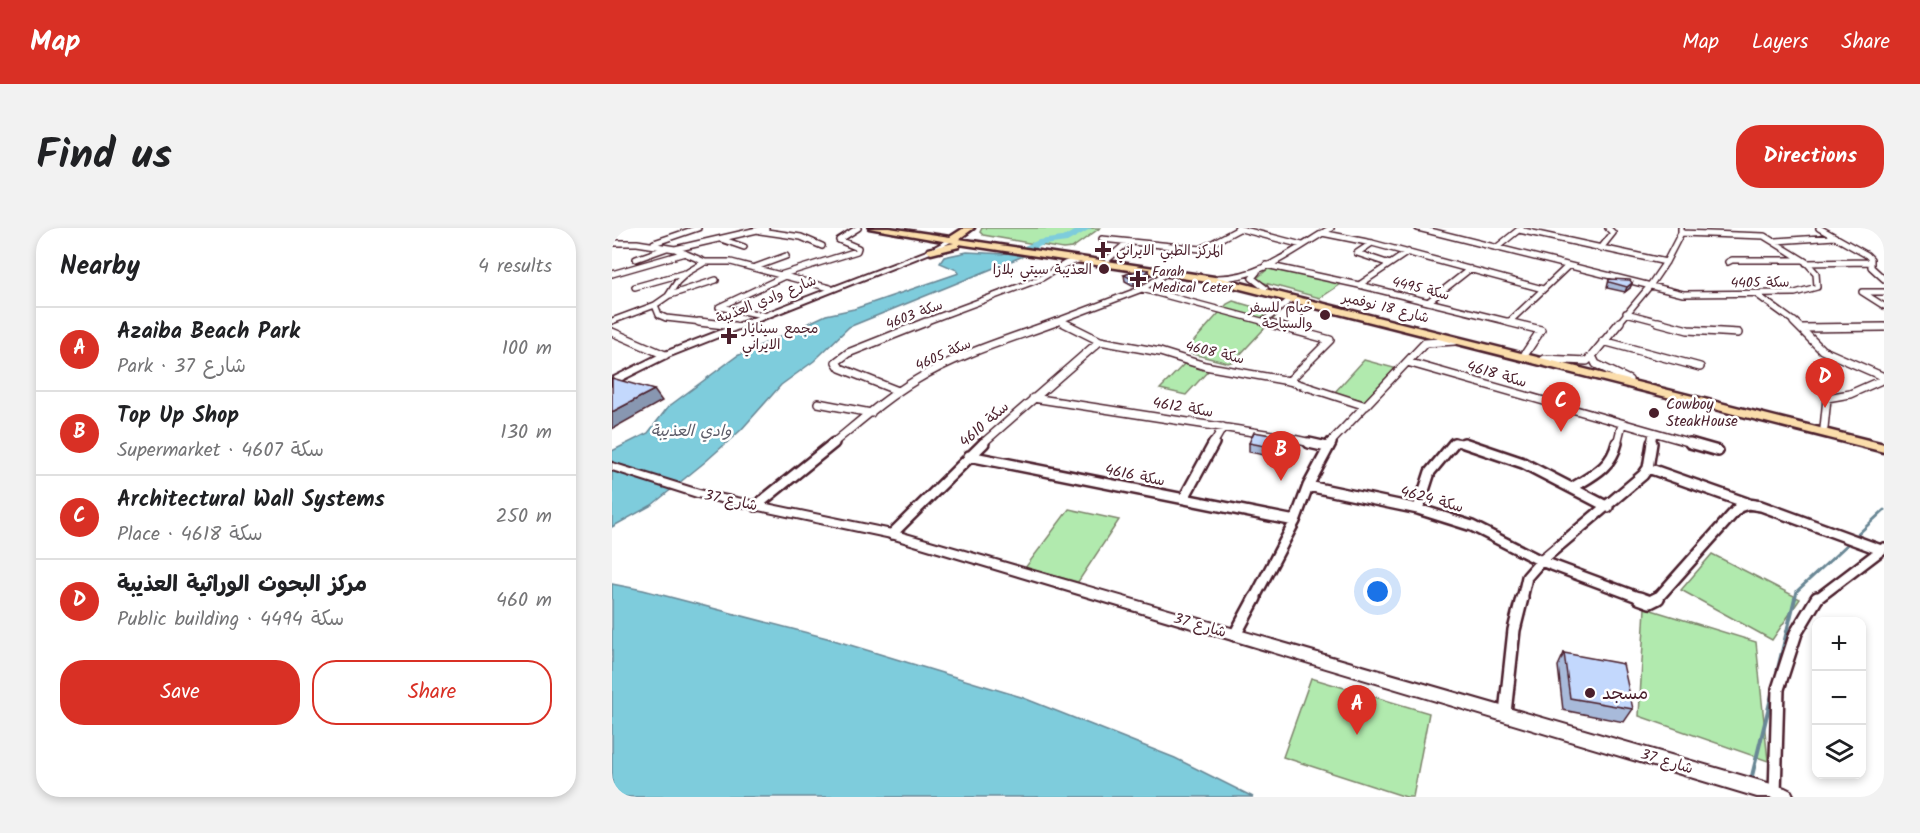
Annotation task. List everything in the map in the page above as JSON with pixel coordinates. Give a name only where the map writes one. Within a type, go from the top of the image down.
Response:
[{"type":"main road","name":"شارع 18 نوفمبر","points":[[873,228],[952,234],[1049,252],[1108,259],[1218,278],[1525,354],[1620,383],[1884,442]]},
{"type":"main road","name":"شارع وادي العذيبة","points":[[952,234],[970,228]]},
{"type":"main road","points":[[976,228],[975,233],[991,242]]},
{"type":"main road","points":[[911,230],[952,234]]},
{"type":"main road","points":[[911,230],[927,240],[930,248],[976,244]]},
{"type":"main road","name":"شارع 18 نوفمبر","points":[[952,234],[976,244],[991,242]]},
{"type":"main road","name":"شارع 18 نوفمبر","points":[[1049,252],[1066,260],[1081,259],[1168,272],[1291,298],[1884,448]]},
{"type":"street","points":[[651,244],[698,228]]},
{"type":"street","points":[[636,259],[672,248],[766,228]]},
{"type":"street","points":[[763,315],[719,307],[783,276],[857,250],[858,248],[839,240],[858,228]]},
{"type":"street","points":[[1102,239],[1201,249],[1238,228],[1302,245]]},
{"type":"street","points":[[1218,278],[1238,278],[1257,272],[1331,228]]},
{"type":"street","name":"سكة 4405","points":[[1418,228],[1683,294],[1795,293],[1817,287],[1816,274],[1776,241],[1757,234],[1681,230]]},
{"type":"street","points":[[1442,234],[1451,228]]},
{"type":"street","points":[[1601,248],[1613,233],[1608,228]]},
{"type":"street","points":[[1819,228],[1867,255],[1871,259],[1871,267],[1884,279]]},
{"type":"street","points":[[1496,248],[1520,229],[1666,262]]},
{"type":"street","points":[[758,230],[801,237],[822,246]]},
{"type":"street","points":[[1544,359],[1587,361],[1649,287],[1666,262],[1681,230]]},
{"type":"street","points":[[1322,233],[1408,252],[1543,289]]},
{"type":"street","name":"شارع وادي العذيبة","points":[[612,382],[665,355],[734,326],[899,262],[930,248],[952,234]]},
{"type":"street","points":[[1776,241],[1835,237]]},
{"type":"street","points":[[722,239],[744,247]]},
{"type":"street","points":[[1108,259],[1128,242]]},
{"type":"street","points":[[612,243],[651,244],[672,248],[705,262],[719,261],[753,268],[830,288]]},
{"type":"street","points":[[1371,243],[1357,253],[1390,264]]},
{"type":"street","points":[[1359,285],[1408,252]]},
{"type":"street","points":[[612,274],[685,253]]},
{"type":"street","points":[[753,268],[786,256]]},
{"type":"street","name":"سكة 4603","points":[[898,391],[840,368],[836,362],[848,353],[891,335],[1040,279],[1066,260]]},
{"type":"street","points":[[1728,262],[1732,260],[1870,262]]},
{"type":"street","points":[[668,296],[677,282],[705,262]]},
{"type":"street","name":"سكة 4495","points":[[1266,266],[1359,285],[1541,330],[1525,354]]},
{"type":"street","points":[[1509,322],[1568,266]]},
{"type":"street","points":[[1428,302],[1470,269]]},
{"type":"street","name":"سكة 4605","points":[[756,506],[871,412],[918,378],[964,357],[1142,289],[1168,272]]},
{"type":"street","points":[[1257,272],[1252,278],[1265,288]]},
{"type":"street","points":[[635,287],[688,273]]},
{"type":"street","points":[[612,321],[654,305],[668,296],[716,280]]},
{"type":"street","points":[[1142,289],[1330,340],[1289,381]]},
{"type":"street","points":[[1884,292],[1862,292],[1884,306]]},
{"type":"street","points":[[1756,294],[1802,328],[1809,339],[1822,350],[1884,378]]},
{"type":"street","points":[[1263,322],[1291,298]]},
{"type":"street","points":[[654,305],[659,315],[666,318],[734,326]]},
{"type":"street","points":[[1626,313],[1688,330],[1738,333]]},
{"type":"street","name":"سكة 4608","points":[[1060,321],[1100,341],[1160,351],[1205,366],[1289,381],[1366,406]]},
{"type":"street","points":[[1802,328],[1884,327]]},
{"type":"street","points":[[1407,328],[1425,343]]},
{"type":"street","points":[[612,332],[665,355]]},
{"type":"street","name":"سكة 4610","points":[[892,534],[969,456],[1100,341]]},
{"type":"street","points":[[1235,635],[1295,521],[1308,486],[1327,447],[1425,343],[1458,341]]},
{"type":"street","points":[[1603,341],[1700,367]]},
{"type":"street","points":[[1592,356],[1596,364],[1620,383]]},
{"type":"street","name":"سكة 4618","points":[[1407,362],[1718,452]]},
{"type":"street","points":[[1824,428],[1827,398],[1850,394],[1884,378]]},
{"type":"street","name":"سكة 4612","points":[[1033,398],[1279,435],[1327,447]]},
{"type":"street","points":[[818,403],[871,412]]},
{"type":"street","points":[[1572,488],[1604,467],[1614,457],[1622,424]]},
{"type":"street","points":[[1184,498],[1223,427]]},
{"type":"street","points":[[1505,713],[1514,630],[1527,577],[1541,561],[1608,507],[1643,475],[1648,468],[1653,433]]},
{"type":"street","points":[[1418,509],[1430,472],[1455,442],[1468,443],[1523,463],[1608,507]]},
{"type":"street","name":"سكة 4616","points":[[969,456],[1295,521]]},
{"type":"street","name":"شارع 37","points":[[612,466],[697,493],[892,534],[1780,795]]},
{"type":"street","points":[[1648,468],[1883,549]]},
{"type":"street","name":"سكة 4624","points":[[1308,486],[1418,509],[1472,526],[1541,561],[1650,602],[1656,600],[1739,507],[1748,504]]},
{"type":"street","points":[[1780,795],[1778,689],[1796,633],[1818,597],[1883,549]]},
{"type":"green space","points":[[982,228],[1100,228],[1072,248],[1063,249],[983,235],[980,232]]},
{"type":"green space","points":[[1269,268],[1341,284],[1320,298],[1261,282],[1257,278]]},
{"type":"green space","points":[[1233,301],[1278,314],[1234,361],[1228,363],[1189,353],[1186,350],[1227,304]]},
{"type":"green space","points":[[1364,360],[1394,368],[1394,371],[1366,401],[1334,393]]},
{"type":"green space","points":[[1184,364],[1209,370],[1186,395],[1160,389]]},
{"type":"green space","points":[[1069,509],[1119,520],[1078,582],[1025,568]]},
{"type":"green space","points":[[1712,554],[1800,599],[1772,640],[1681,590]]},
{"type":"green space","points":[[1645,608],[1756,642],[1768,761],[1639,716]]},
{"type":"green space","points":[[1311,678],[1429,713],[1413,797],[1406,797],[1283,757]]},
{"type":"water","name":"وادي العذيبة","points":[[967,252],[1026,255],[849,327],[814,361],[781,385],[741,430],[705,462],[652,505],[612,527],[612,451],[648,433],[668,407],[737,356],[826,315],[854,309],[959,273],[940,263],[944,257]]},
{"type":"water","points":[[612,584],[827,638],[1021,697],[1175,758],[1253,797],[612,797]]},
{"type":"building","points":[[1142,269],[1149,270],[1142,277],[1134,280],[1124,275]]},
{"type":"building","points":[[1609,279],[1630,280],[1632,283],[1627,287],[1609,282]]},
{"type":"building","points":[[612,378],[654,390],[612,412]]},
{"type":"building","points":[[1254,432],[1294,439],[1288,452],[1276,452],[1275,448],[1249,443]]},
{"type":"building","points":[[1564,653],[1623,664],[1633,709],[1570,698]]},
{"type":"waterway","name":"وادي العذيبة","points":[[990,262],[1042,242],[1064,240],[1088,228]]},
{"type":"waterway","points":[[1855,537],[1884,510]]},
{"type":"waterway","points":[[1795,599],[1797,591],[1850,542]]},
{"type":"waterway","points":[[1775,681],[1795,598]]},
{"type":"waterway","points":[[1751,780],[1773,690]]},
{"type":"place","name":"المركز الطبي الايراني","points":[[1103,250]]},
{"type":"place","name":"العذيبة سيتي بلازا","points":[[1104,269]]},
{"type":"place","name":"Farah Medical Ceter","points":[[1138,279]]},
{"type":"place","name":"خيام للسفر والسياحة","points":[[1325,315]]},
{"type":"place","name":"مجمع سينايار الايراني","points":[[729,336]]},
{"type":"place","name":"مركز البحوث الوراثية العذيبة","points":[[1825,408]]},
{"type":"place","name":"Cowboy SteakHouse","points":[[1654,413]]},
{"type":"place","name":"Architectural Wall Systems","points":[[1561,432]]},
{"type":"place","name":"Top Up Shop","points":[[1281,481]]},
{"type":"place","name":"مسجد","points":[[1590,693]]},
{"type":"place","name":"Azaiba Beach Park","points":[[1357,735]]}]
